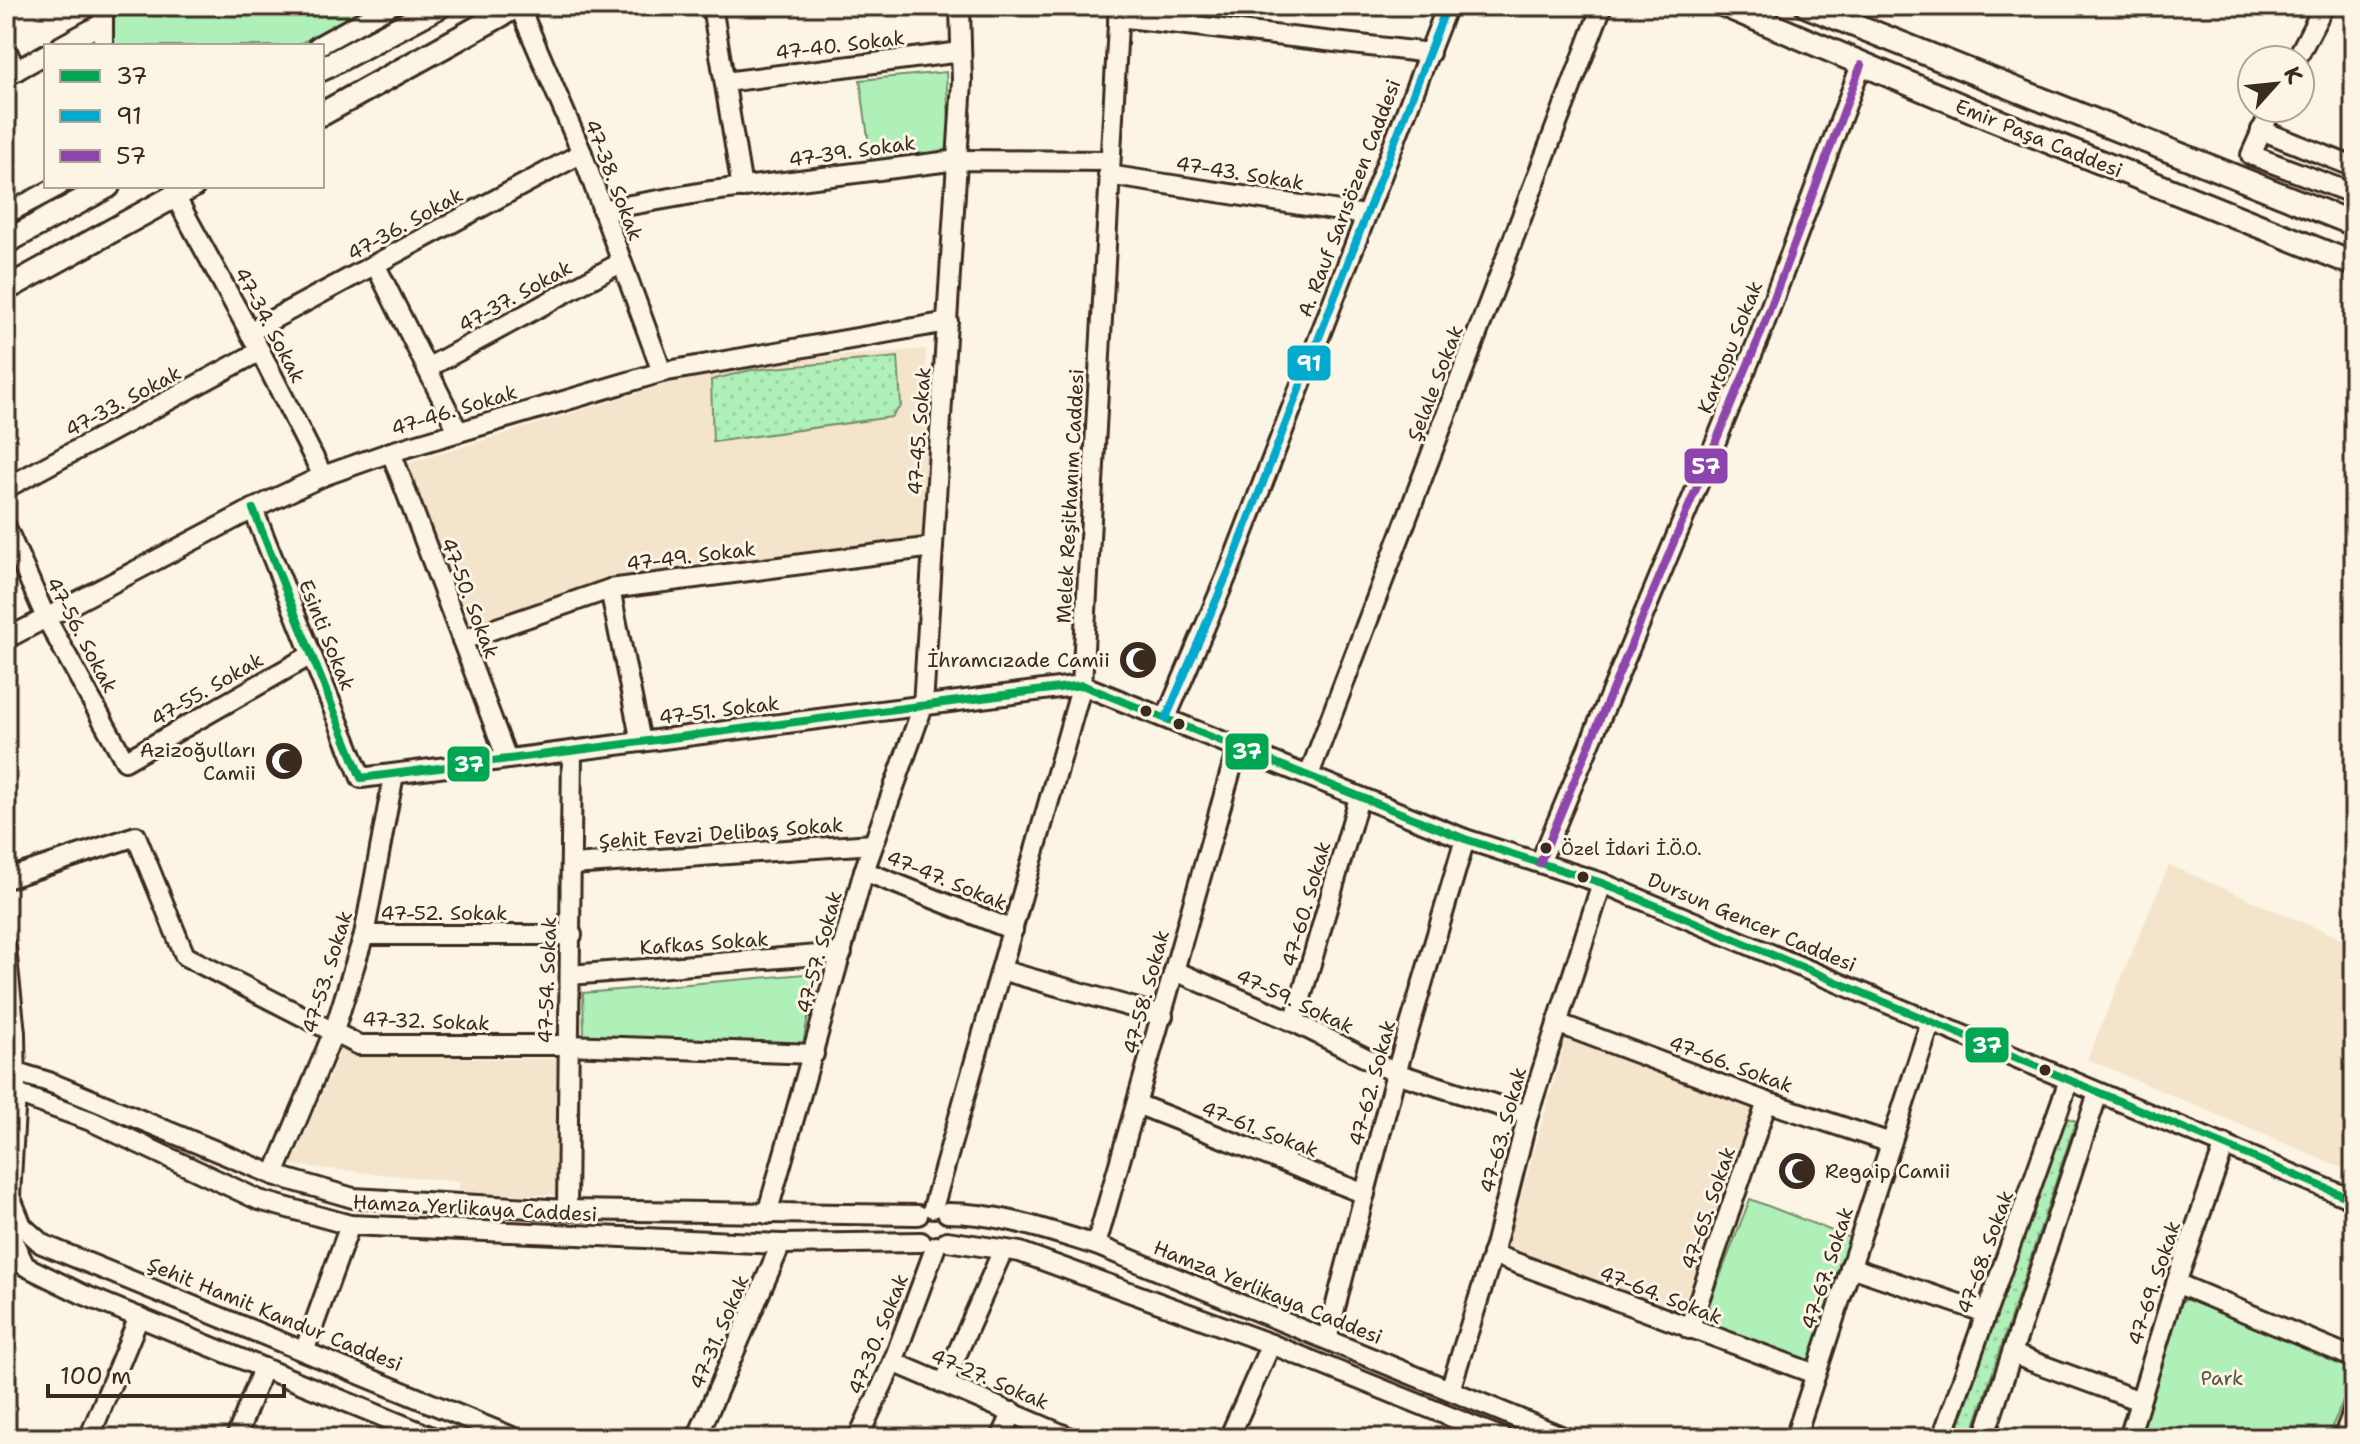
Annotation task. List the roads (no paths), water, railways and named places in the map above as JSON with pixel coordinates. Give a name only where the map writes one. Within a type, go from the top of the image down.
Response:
[{"type":"main road","points":[[324,68],[440,6]]},
{"type":"main road","points":[[324,113],[518,6]]},
{"type":"main road","name":"Emir Paşa Caddesi","points":[[1726,6],[1861,65],[2354,264]]},
{"type":"main road","name":"Emir Paşa Caddesi","points":[[1807,6],[2354,224]]},
{"type":"main road","points":[[6,242],[104,188]]},
{"type":"main road","points":[[6,289],[184,191]]},
{"type":"street","points":[[322,44],[390,6]]},
{"type":"street","name":"47-38. Sokak","points":[[518,6],[582,153],[662,372]]},
{"type":"street","points":[[712,6],[742,188]]},
{"type":"street","name":"47-45. Sokak","points":[[923,706],[958,160],[960,6]]},
{"type":"street","name":"A. Rauf Sarısözen Caddesi","points":[[1166,718],[1230,568],[1447,6]]},
{"type":"street","name":"Şelale Sokak","points":[[1309,775],[1602,6]]},
{"type":"street","points":[[2304,44],[2324,6]]},
{"type":"street","points":[[1118,11],[1430,53]]},
{"type":"street","name":"Melek Reşithanım Caddesi","points":[[933,1212],[1082,685],[1118,11]]},
{"type":"street","points":[[64,44],[103,14]]},
{"type":"street","points":[[103,14],[103,44]]},
{"type":"street","points":[[6,49],[11,73],[44,55]]},
{"type":"street","name":"47-40. Sokak","points":[[725,82],[961,52]]},
{"type":"street","name":"Kartopu Sokak","points":[[1540,863],[1759,338],[1861,65]]},
{"type":"street","points":[[2264,124],[2251,155],[2354,194]]},
{"type":"street","points":[[2261,130],[2354,167]]},
{"type":"street","name":"47-36. Sokak","points":[[249,332],[582,153]]},
{"type":"street","name":"47-39. Sokak","points":[[602,210],[958,160],[1108,168]]},
{"type":"street","name":"47-43. Sokak","points":[[1108,168],[1365,215]]},
{"type":"street","points":[[6,214],[55,188]]},
{"type":"street","name":"47-34. Sokak","points":[[184,191],[249,332],[323,476]]},
{"type":"street","name":"47-37. Sokak","points":[[429,367],[622,262]]},
{"type":"street","points":[[376,266],[429,367],[458,431]]},
{"type":"street","name":"47-46. Sokak","points":[[6,639],[253,509],[323,476],[391,452],[662,372],[948,322]]},
{"type":"street","name":"47-33. Sokak","points":[[6,488],[260,351]]},
{"type":"street","name":"47-50. Sokak","points":[[391,452],[507,759]]},
{"type":"street","name":"Esinti Sokak","points":[[253,509],[361,778]]},
{"type":"street","name":"47-56. Sokak","points":[[6,527],[46,618],[125,761]]},
{"type":"street","name":"47-49. Sokak","points":[[462,640],[610,589],[933,547]]},
{"type":"street","points":[[610,589],[641,742]]},
{"type":"street","name":"47-55. Sokak","points":[[125,761],[311,655]]},
{"type":"street","name":"Dursun Gencer Caddesi","points":[[1082,685],[1465,839],[1602,883],[2354,1200]]},
{"type":"street","name":"47-51. Sokak","points":[[361,778],[1082,685]]},
{"type":"street","name":"47-57. Sokak","points":[[767,1214],[864,871],[923,706]]},
{"type":"street","name":"47-58. Sokak","points":[[1096,1245],[1139,1105],[1237,749]]},
{"type":"street","name":"47-54. Sokak","points":[[567,1210],[572,751]]},
{"type":"street","name":"47-53. Sokak","points":[[274,1175],[334,1031],[364,935],[394,774]]},
{"type":"street","name":"47-60. Sokak","points":[[1294,1022],[1359,798]]},
{"type":"street","name":"47-32. Sokak","points":[[6,879],[136,836],[185,956],[359,1045],[567,1045],[814,1054]]},
{"type":"street","name":"47-62. Sokak","points":[[1327,1339],[1396,1073],[1465,839]]},
{"type":"street","name":"Şehit Fevzi Delibaş Sokak","points":[[572,865],[873,844]]},
{"type":"street","name":"47-47. Sokak","points":[[864,871],[1013,930]]},
{"type":"street","name":"47-63. Sokak","points":[[1450,1390],[1492,1254],[1528,1115],[1602,883]]},
{"type":"street","name":"47-52. Sokak","points":[[364,935],[572,935]]},
{"type":"street","points":[[6,948],[15,1033],[11,1070],[10,1196],[14,1227],[10,1250],[25,1266],[139,1317],[435,1438]]},
{"type":"street","name":"Kafkas Sokak","points":[[570,975],[842,953]]},
{"type":"street","points":[[1001,970],[1163,1016]]},
{"type":"street","name":"47-59. Sokak","points":[[1175,971],[1294,1022],[1396,1073],[1528,1115]]},
{"type":"street","name":"47-67. Sokak","points":[[1795,1438],[1931,1021]]},
{"type":"street","name":"47-66. Sokak","points":[[1557,1023],[1767,1102],[1891,1143]]},
{"type":"street","name":"Hamza Yerlikaya Caddesi","points":[[11,1070],[274,1175],[353,1198],[567,1210],[767,1214],[978,1213],[1019,1221],[1096,1245],[1566,1438]]},
{"type":"street","name":"47-68. Sokak","points":[[1942,1438],[2069,1080]]},
{"type":"street","name":"Hamza Yerlikaya Caddesi","points":[[11,1091],[91,1121],[259,1200],[350,1225],[781,1244],[935,1243],[1020,1252],[1271,1344],[1503,1438]]},
{"type":"street","points":[[1984,1438],[2098,1093]]},
{"type":"street","name":"47-65. Sokak","points":[[1689,1329],[1767,1102]]},
{"type":"street","name":"47-61. Sokak","points":[[1139,1105],[1365,1194]]},
{"type":"street","name":"47-69. Sokak","points":[[2129,1438],[2176,1283],[2225,1144]]},
{"type":"street","points":[[933,1212],[953,1226],[935,1243],[914,1229],[933,1212]]},
{"type":"street","points":[[305,1349],[350,1225]]},
{"type":"street","name":"Şehit Hamit Kandur Caddesi","points":[[14,1227],[42,1244],[305,1349],[515,1438]]},
{"type":"street","name":"47-30. Sokak","points":[[858,1438],[893,1362],[935,1243]]},
{"type":"street","name":"47-31. Sokak","points":[[697,1438],[781,1244]]},
{"type":"street","points":[[944,1383],[1003,1250]]},
{"type":"street","name":"47-64. Sokak","points":[[1492,1254],[1815,1374]]},
{"type":"street","points":[[1850,1267],[1986,1313]]},
{"type":"street","points":[[2176,1283],[2354,1358]]},
{"type":"street","points":[[89,1438],[139,1317]]},
{"type":"street","points":[[1229,1438],[1271,1344]]},
{"type":"street","points":[[2012,1354],[2140,1401]]},
{"type":"street","name":"47-27. Sokak","points":[[893,1362],[1071,1438]]},
{"type":"street","points":[[236,1438],[263,1368]]},
{"type":"street","points":[[2343,1438],[2354,1409]]},
{"type":"street","points":[[1001,1438],[1013,1412]]},
{"type":"place","name":"İhramcızade Camii","points":[[1138,660]]},
{"type":"place","name":"Azizoğulları Camii","points":[[284,761]]},
{"type":"place","name":"Özel İdari İ.Ö.O.","points":[[1546,848]]},
{"type":"place","name":"Regaip Camii","points":[[1797,1171]]},
{"type":"park label","name":"Park","points":[[2222,1378]]}]
